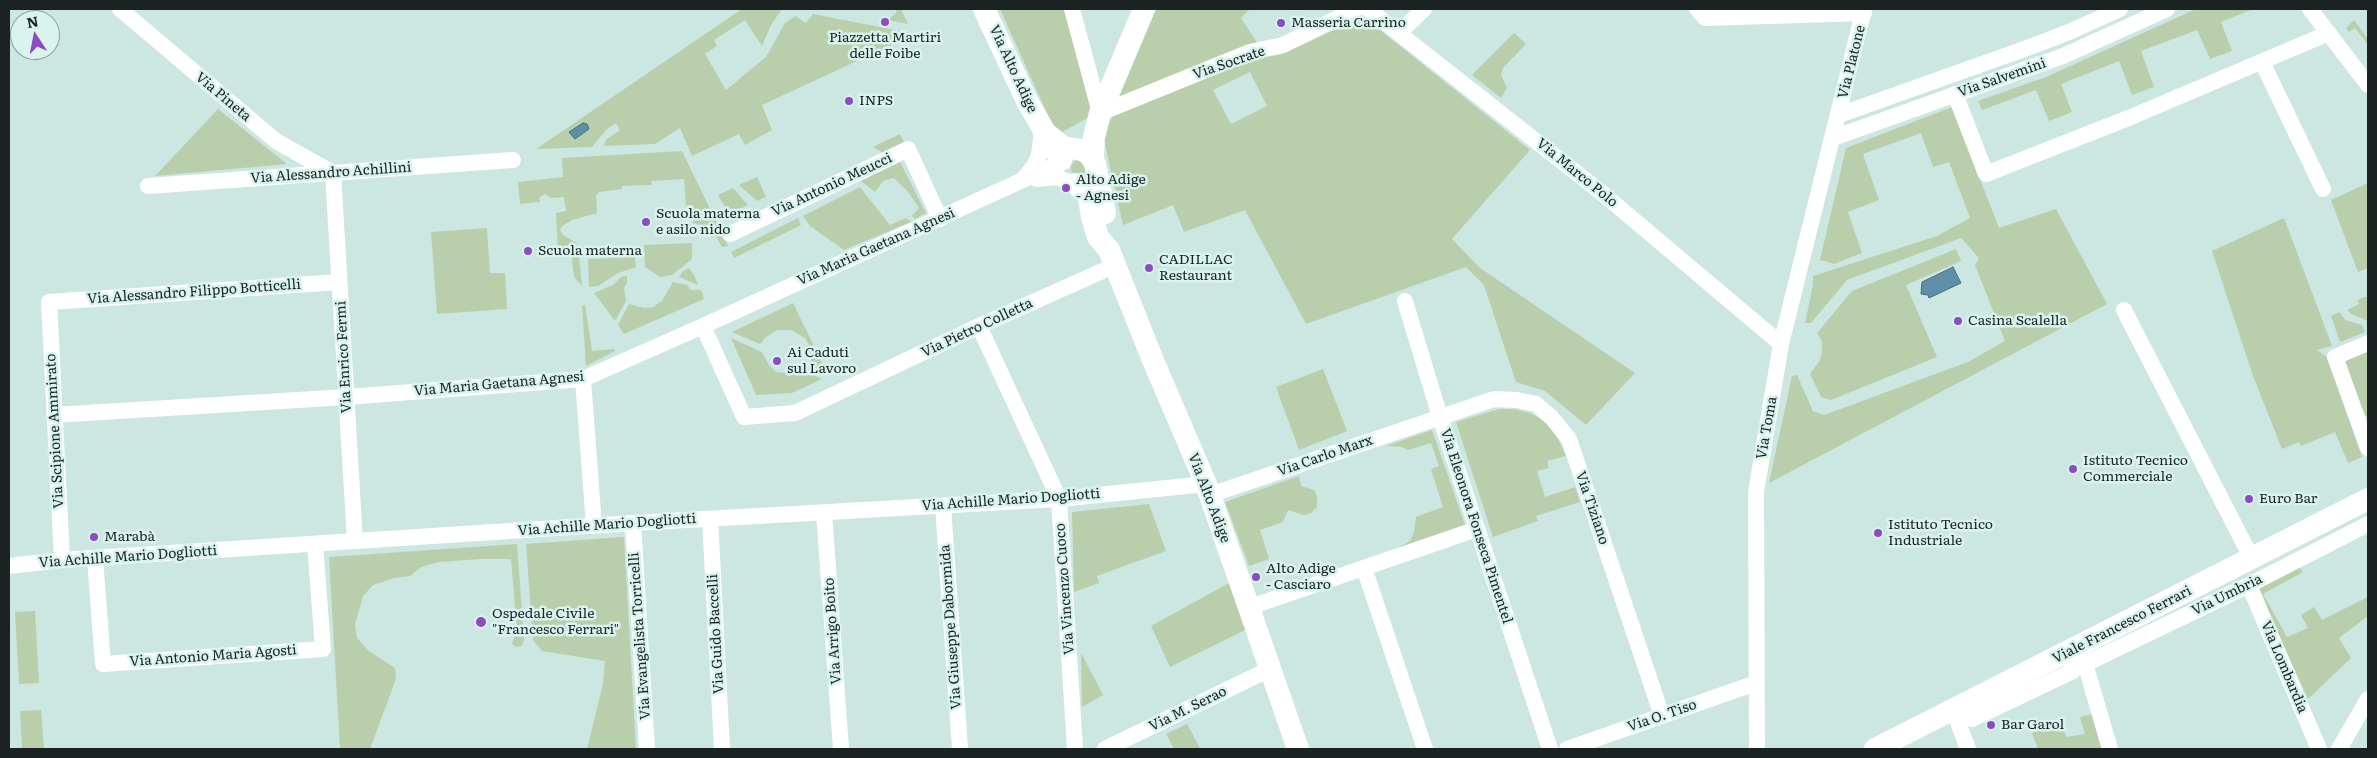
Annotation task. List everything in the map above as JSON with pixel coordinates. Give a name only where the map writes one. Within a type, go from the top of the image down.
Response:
[{"type":"street","name":"Via Pineta","points":[[120,9],[276,141],[333,173]]},
{"type":"street","name":"Via Alto Adige","points":[[984,9],[1042,130],[1077,159],[1104,207],[1113,258],[1152,358],[1208,490],[1250,606],[1298,749]]},
{"type":"street","points":[[1072,9],[1099,116]]},
{"type":"street","points":[[1077,159],[1099,116],[1144,9]]},
{"type":"street","name":"Via Socrate","points":[[1099,116],[1250,52],[1283,46],[1356,9]]},
{"type":"street","name":"Via Marco Polo","points":[[1368,9],[1400,32],[1602,193],[1781,344]]},
{"type":"street","points":[[1400,32],[1424,9]]},
{"type":"street","points":[[1696,9],[1704,18],[1864,11]]},
{"type":"street","name":"Via Salvemini","points":[[1839,115],[2030,47],[2120,9]]},
{"type":"street","name":"Via Salvemini","points":[[1833,138],[2063,56],[2167,9]]},
{"type":"street","points":[[2310,9],[2368,84]]},
{"type":"street","name":"Via Platone","points":[[1839,115],[1864,11]]},
{"type":"street","points":[[1955,94],[1986,174],[2106,128],[2329,33]]},
{"type":"street","points":[[2262,62],[2323,188]]},
{"type":"street","name":"Via Toma","points":[[1757,749],[1756,492],[1781,344],[1839,115]]},
{"type":"street","name":"Via Alto Adige","points":[[1023,180],[1034,166],[1039,155],[1042,130]]},
{"type":"street","name":"Via Antonio Meucci","points":[[730,234],[908,149],[940,219]]},
{"type":"street","name":"Via Alto Adige","points":[[1077,159],[1063,176],[1086,193],[1098,237],[1113,258]]},
{"type":"street","name":"Via Maria Gaetana Agnesi","points":[[54,415],[346,397],[583,379],[1023,180],[1077,159]]},
{"type":"street","name":"Via Alessandro Achillini","points":[[148,186],[513,160]]},
{"type":"street","name":"Via Enrico Fermi","points":[[333,173],[355,541]]},
{"type":"street","name":"Via Maria Gaetana Agnesi","points":[[1023,180],[1057,177],[1073,184]]},
{"type":"street","name":"Via Pietro Colletta","points":[[703,326],[744,417],[796,413],[979,326],[1113,258]]},
{"type":"street","name":"Via Alessandro Filippo Botticelli","points":[[49,302],[339,282]]},
{"type":"street","name":"Via Eleonora Fonseca Pimentel","points":[[1405,300],[1440,417],[1550,749]]},
{"type":"street","name":"Via Scipione Ammirato","points":[[49,302],[62,560]]},
{"type":"street","points":[[2124,310],[2252,559]]},
{"type":"street","name":"Via Vincenzo Cuoco","points":[[979,326],[1059,499],[1075,749]]},
{"type":"street","points":[[2368,343],[2335,357],[2368,448]]},
{"type":"street","points":[[583,379],[594,526]]},
{"type":"street","name":"Via Tiziano","points":[[1440,417],[1494,399],[1517,400],[1536,404],[1552,418],[1563,432],[1568,439],[1662,716]]},
{"type":"street","name":"Via Carlo Marx","points":[[1208,490],[1440,417]]},
{"type":"street","name":"Via Achille Mario Dogliotti","points":[[9,566],[62,560],[633,523],[1208,490]]},
{"type":"street","name":"Viale Francesco Ferrari","points":[[1875,749],[1960,706],[2078,653],[2368,499]]},
{"type":"street","name":"Via Giuseppe Dabormida","points":[[943,506],[960,749]]},
{"type":"street","name":"Via Arrigo Boito","points":[[824,512],[841,749]]},
{"type":"street","name":"Via Guido Baccelli","points":[[710,519],[722,749]]},
{"type":"street","name":"Via Evangelista Torricelli","points":[[633,523],[647,749]]},
{"type":"street","name":"Via Umbria","points":[[2078,653],[2249,585],[2368,524]]},
{"type":"street","points":[[1250,606],[1477,529]]},
{"type":"street","name":"Via Antonio Maria Agosti","points":[[95,558],[103,664],[323,649],[315,544]]},
{"type":"street","points":[[1364,568],[1424,749]]},
{"type":"street","name":"Via Lombardia","points":[[2249,585],[2319,749]]},
{"type":"street","points":[[2078,653],[2110,749]]},
{"type":"street","name":"Via M. Serao","points":[[1105,749],[1270,669]]},
{"type":"street","name":"Via O. Tiso","points":[[1567,749],[1756,683]]},
{"type":"street","points":[[2339,749],[2368,699]]},
{"type":"street","points":[[1960,706],[1968,749]]},
{"type":"green space","points":[[742,9],[782,9],[771,25],[762,46],[745,20],[714,40],[717,46],[705,54],[726,90],[766,57],[785,23],[795,16],[806,23],[813,14],[915,34],[762,105],[772,130],[745,145],[739,134],[692,156],[680,128],[655,144],[603,146],[607,139],[620,130],[616,123],[606,130],[592,147],[536,149]]},
{"type":"green space","points":[[897,9],[901,9],[908,24],[888,20],[896,13]]},
{"type":"green space","points":[[1000,9],[1067,9],[1094,107],[1089,117],[1057,135]]},
{"type":"green space","points":[[1156,9],[1250,9],[1241,18],[1258,44],[1117,102]]},
{"type":"green space","points":[[2196,9],[2253,9],[2221,22],[2232,51],[2210,59],[2197,30],[2141,51],[2154,87],[2132,95],[2119,61],[2061,84],[2072,112],[2049,121],[2036,90],[1982,110],[1978,101],[2046,77]]},
{"type":"green space","points":[[1356,20],[1370,22],[1530,150],[1452,239],[1480,268],[1635,373],[1586,425],[1545,391],[1516,382],[1484,285],[1466,267],[1306,324],[1245,210],[1184,232],[1173,205],[1123,225],[1103,136],[1113,115],[1244,60],[1280,55]],"holes":[[[1250,72],[1267,106],[1231,124],[1213,90]]]},
{"type":"green space","points":[[2354,20],[2368,39],[2368,45],[2355,28],[2349,32],[2346,28]]},
{"type":"green space","points":[[1514,33],[1526,44],[1503,68],[1501,75],[1507,88],[1501,98],[1472,75]]},
{"type":"green space","points":[[1952,107],[1999,228],[2056,209],[2107,304],[1769,483],[1792,376],[1797,375],[1813,411],[1824,415],[1968,362],[2005,341],[1975,265],[1979,258],[1961,238],[1847,280],[1811,323],[1805,323],[1813,285],[1813,276],[1937,236],[1970,218],[1949,162],[1933,167],[1921,133],[1863,154],[1879,200],[1848,212],[1862,253],[1834,264],[1820,260],[1846,148]]},
{"type":"green space","points":[[218,109],[287,164],[155,176]]},
{"type":"green space","points":[[900,134],[905,144],[885,154],[873,147]]},
{"type":"green space","points":[[682,151],[728,246],[722,247],[711,228],[693,223],[692,205],[686,206],[684,179],[651,181],[652,185],[622,186],[622,189],[599,192],[596,195],[597,213],[572,220],[562,226],[560,230],[563,235],[575,242],[578,247],[582,286],[574,277],[571,250],[558,250],[556,213],[566,211],[564,197],[551,198],[545,194],[539,198],[540,202],[520,204],[518,182],[563,177],[562,158]]},
{"type":"green space","points":[[1079,160],[1087,168],[1079,176],[1071,168]]},
{"type":"green space","points":[[900,162],[926,213],[915,219],[912,216],[919,208],[909,193],[894,178],[883,181],[875,192],[861,181]]},
{"type":"green space","points":[[757,177],[766,197],[757,201],[739,185]]},
{"type":"green space","points":[[2368,183],[2368,268],[2358,272],[2331,200]]},
{"type":"green space","points":[[860,187],[890,225],[906,218],[911,222],[844,250],[810,226],[803,216]]},
{"type":"green space","points":[[733,188],[748,205],[729,214],[718,195]]},
{"type":"green space","points":[[798,218],[801,225],[734,258],[731,252]]},
{"type":"green space","points":[[2284,218],[2332,346],[2317,350],[2328,358],[2362,457],[2348,463],[2335,432],[2301,446],[2299,442],[2282,449],[2253,376],[2212,251]]},
{"type":"green space","points":[[487,228],[490,273],[505,273],[507,309],[437,314],[431,232]]},
{"type":"green space","points":[[692,243],[692,259],[672,275],[660,277],[645,267],[644,245]]},
{"type":"green space","points":[[1956,249],[1961,261],[1906,285],[1937,357],[1831,400],[1821,397],[1810,374],[1820,360],[1822,353],[1822,342],[1817,333],[1852,291]]},
{"type":"green space","points":[[635,257],[636,267],[618,273],[598,286],[589,287],[588,259]]},
{"type":"green space","points":[[689,268],[698,285],[679,277],[682,272]]},
{"type":"green space","points":[[627,276],[627,283],[624,288],[626,301],[615,321],[594,293],[613,285],[621,277]]},
{"type":"green space","points":[[673,282],[687,285],[691,290],[701,290],[704,299],[624,334],[618,325],[629,304],[645,308],[653,307],[662,301]]},
{"type":"green space","points":[[2368,297],[2368,325],[2366,320],[2351,314],[2347,310],[2359,304],[2358,300]]},
{"type":"green space","points":[[793,303],[828,375],[809,367],[811,359],[809,345],[805,338],[792,330],[777,330],[760,344],[732,332]]},
{"type":"green space","points":[[585,305],[592,351],[614,349],[615,351],[586,366],[582,306]]},
{"type":"green space","points":[[2340,312],[2345,320],[2362,325],[2365,332],[2340,342],[2331,316]]},
{"type":"green space","points":[[731,338],[762,352],[769,365],[776,372],[789,373],[803,370],[822,379],[792,393],[756,395]]},
{"type":"green space","points":[[2368,351],[2368,415],[2365,416],[2345,361]]},
{"type":"green space","points":[[1323,369],[1347,431],[1299,450],[1276,387]]},
{"type":"green space","points":[[1499,409],[1513,409],[1530,413],[1545,421],[1555,432],[1566,456],[1547,461],[1549,468],[1537,471],[1545,497],[1575,487],[1580,502],[1536,516],[1538,521],[1493,537],[1456,422]]},
{"type":"green space","points":[[1432,430],[1466,528],[1389,553],[1410,541],[1414,532],[1416,517],[1443,507],[1431,469],[1439,466],[1431,443],[1408,450],[1402,447],[1386,446]]},
{"type":"green space","points":[[1299,476],[1301,486],[1314,490],[1317,496],[1317,507],[1311,513],[1304,515],[1288,510],[1283,522],[1260,530],[1269,559],[1249,566],[1225,502]]},
{"type":"green space","points":[[1149,504],[1166,551],[1097,576],[1099,583],[1074,592],[1072,512]]},
{"type":"green space","points":[[624,537],[636,749],[587,749],[603,684],[605,661],[542,651],[533,640],[526,544]]},
{"type":"green space","points":[[517,544],[524,639],[522,646],[516,647],[512,644],[517,629],[511,559],[439,562],[421,567],[410,576],[394,578],[373,585],[363,596],[355,625],[357,638],[369,651],[395,668],[396,679],[370,749],[340,749],[329,557]]},
{"type":"green space","points":[[2299,567],[2303,572],[2263,594],[2287,637],[2308,628],[2301,615],[2314,607],[2322,620],[2368,597],[2368,616],[2339,638],[2351,658],[2308,699],[2257,587]]},
{"type":"green space","points":[[1229,583],[1247,629],[1170,667],[1151,626]]},
{"type":"green space","points":[[35,611],[39,683],[19,684],[15,612]]},
{"type":"green space","points":[[1081,653],[1103,695],[1082,707]]},
{"type":"green space","points":[[41,710],[44,749],[22,748],[20,711]]},
{"type":"green space","points":[[2092,714],[2102,749],[2038,749],[2032,733],[2062,724],[2066,737],[2085,734],[2080,717]]},
{"type":"green space","points":[[1187,724],[1200,748],[1174,749],[1166,734]]},
{"type":"water","points":[[583,123],[587,124],[589,129],[575,139],[569,132]]},
{"type":"water","points":[[1953,267],[1961,283],[1929,298],[1928,295],[1921,294],[1922,282]]},
{"type":"place","name":"Piazzetta Martiri delle Foibe","points":[[885,22]]},
{"type":"place","name":"Masseria Carrino","points":[[1281,23]]},
{"type":"place","name":"INPS","points":[[849,101]]},
{"type":"place","name":"Alto Adige - Agnesi","points":[[1066,188]]},
{"type":"place","name":"Scuola materna e asilo nido","points":[[646,222]]},
{"type":"place","name":"Scuola materna","points":[[528,251]]},
{"type":"place","name":"CADILLAC Restaurant","points":[[1149,268]]},
{"type":"place","name":"Casina Scalella","points":[[1958,321]]},
{"type":"place","name":"Ai Caduti sul Lavoro","points":[[777,361]]},
{"type":"place","name":"Istituto Tecnico Commerciale","points":[[2073,469]]},
{"type":"place","name":"Euro Bar","points":[[2249,499]]},
{"type":"place","name":"Istituto Tecnico Industriale","points":[[1878,533]]},
{"type":"place","name":"Marabà","points":[[94,537]]},
{"type":"place","name":"Alto Adige - Casciaro","points":[[1256,577]]},
{"type":"place","name":"Ospedale Civile \"Francesco Ferrari\"","points":[[481,622]]},
{"type":"place","name":"Bar Garol","points":[[1991,725]]}]
